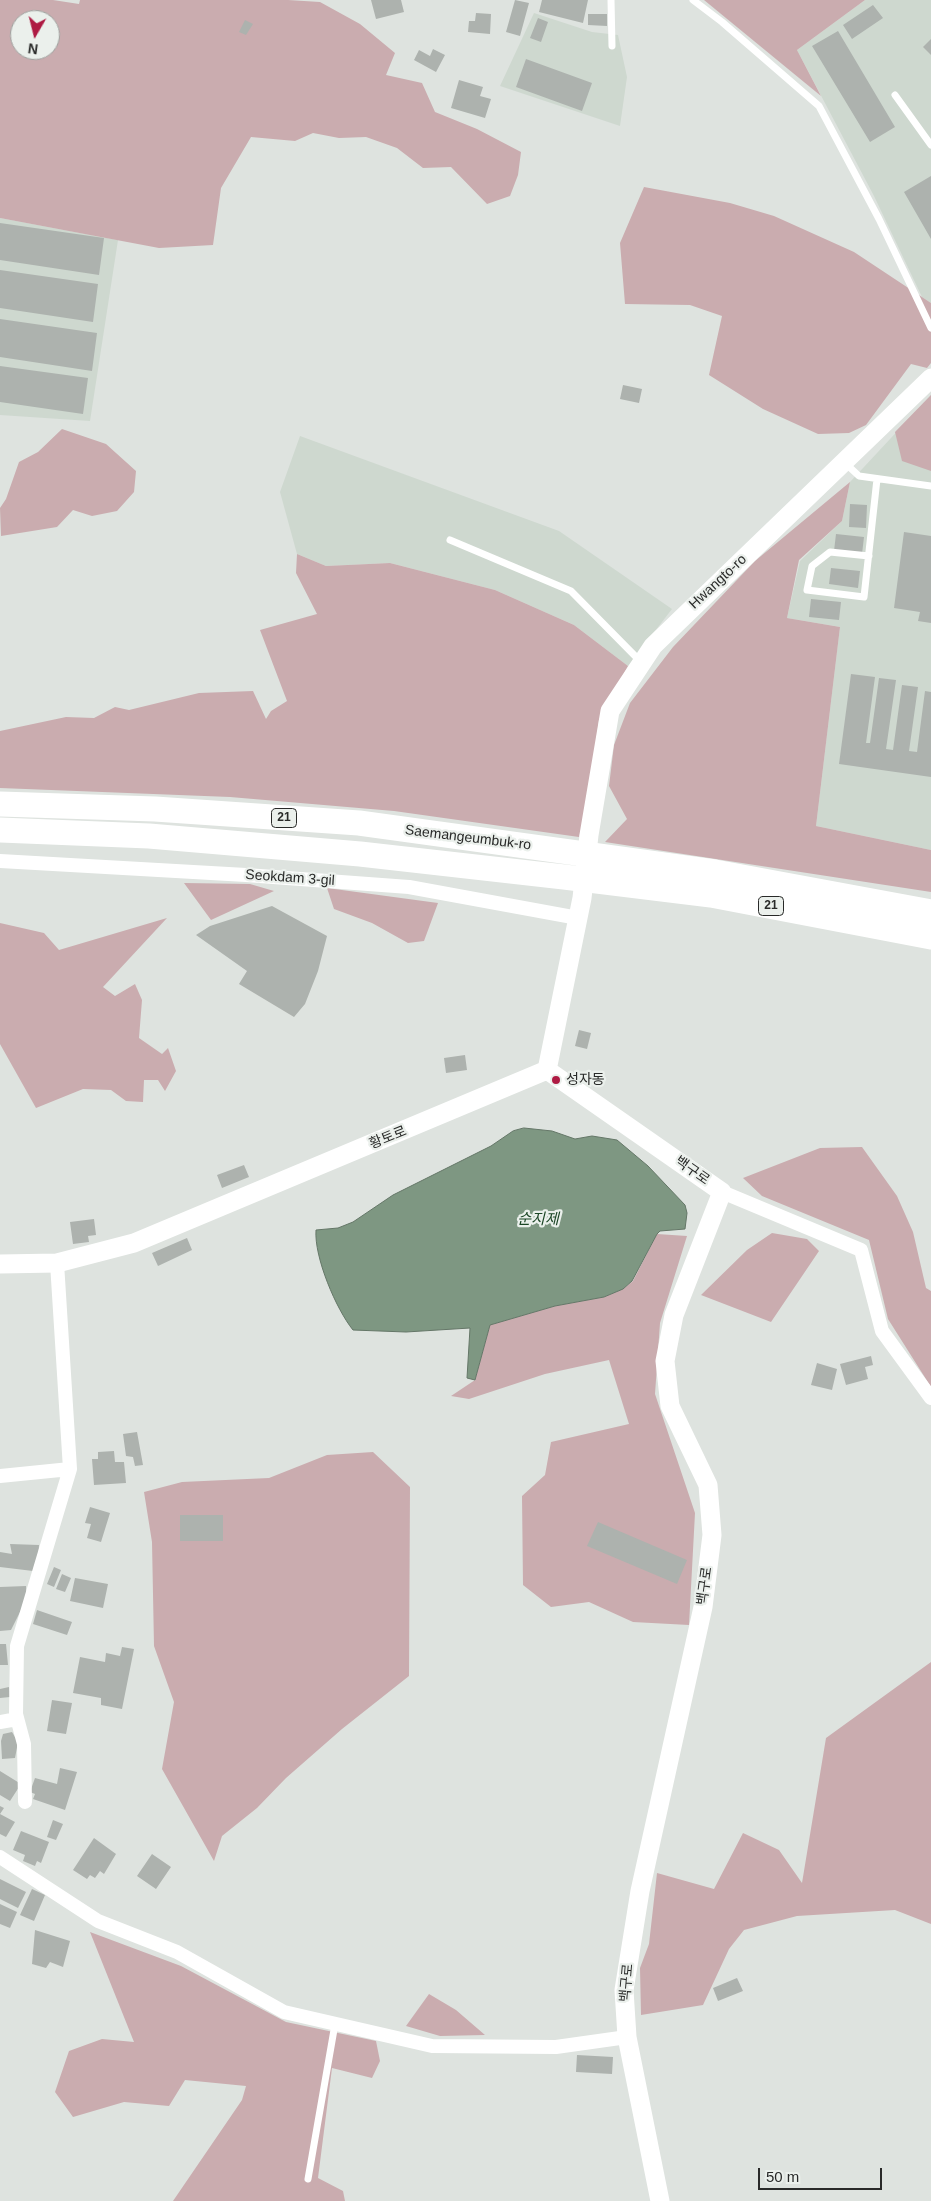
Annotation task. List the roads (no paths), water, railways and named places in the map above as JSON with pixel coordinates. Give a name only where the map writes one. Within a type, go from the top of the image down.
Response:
[{"type":"highway","name":"Saemangeumbuk-ro","points":[[0,804],[155,809],[359,823],[611,856],[715,872],[931,912]]},
{"type":"highway","name":"Saemangeumbuk-ro","points":[[0,830],[158,837],[360,854],[610,882],[711,895],[931,937]]},
{"type":"main road","name":"Hwangto-ro","points":[[578,918],[589,835],[610,710],[652,646],[931,378]]},
{"type":"main road","points":[[547,1070],[578,918]]},
{"type":"main road","name":"백구로","points":[[547,1070],[722,1192],[674,1315],[665,1361],[670,1406],[708,1485],[712,1535],[703,1607],[640,1891],[624,1990],[627,2037],[660,2201]]},
{"type":"main road","name":"황토로","points":[[0,1264],[57,1263],[134,1243],[547,1070]]},
{"type":"street","name":"Seokdam 3-gil","points":[[0,861],[246,875],[408,887],[578,918]]},
{"type":"street","points":[[722,1192],[861,1250],[882,1331],[931,1398]]},
{"type":"street","points":[[25,1802],[24,1744],[17,1719],[17,1646],[70,1469],[57,1263]]},
{"type":"street","points":[[0,1476],[70,1469]]},
{"type":"street","points":[[0,1722],[17,1719]]},
{"type":"street","points":[[0,1857],[98,1921],[177,1952],[284,2012],[432,2046],[556,2047],[627,2037]]},
{"type":"lane","points":[[611,0],[612,46]]},
{"type":"lane","points":[[693,0],[722,22],[819,106],[879,219],[931,328]]},
{"type":"lane","points":[[895,95],[931,145]]},
{"type":"lane","points":[[845,462],[860,476],[931,486]]},
{"type":"lane","points":[[868,556],[830,552],[812,566],[808,590],[864,597],[877,479]]},
{"type":"lane","points":[[450,540],[571,591],[641,663]]},
{"type":"lane","points":[[308,2179],[335,2024]]},
{"type":"water","name":"순지제","points":[[524,1128],[552,1131],[575,1139],[592,1136],[617,1140],[648,1166],[685,1205],[687,1213],[685,1229],[660,1231],[632,1281],[623,1289],[604,1297],[555,1306],[490,1325],[475,1380],[467,1378],[470,1328],[406,1332],[353,1330],[346,1321],[327,1282],[316,1241],[316,1230],[338,1228],[353,1222],[393,1195],[491,1146],[513,1131]]},
{"type":"place","name":"성자동","points":[[556,1080]]}]
